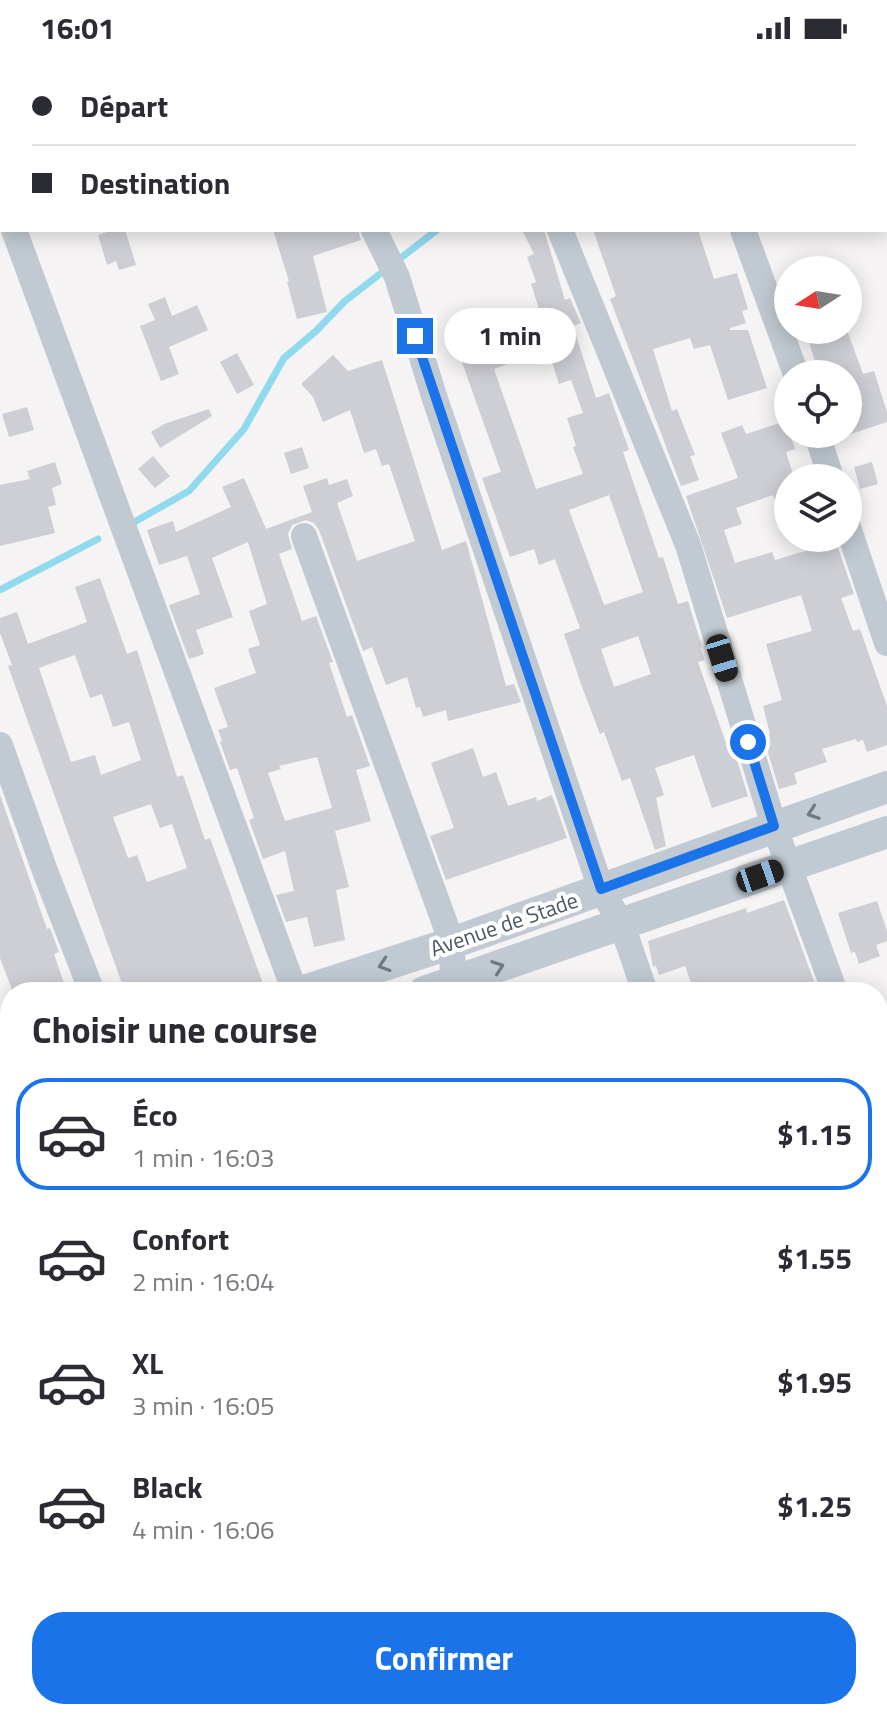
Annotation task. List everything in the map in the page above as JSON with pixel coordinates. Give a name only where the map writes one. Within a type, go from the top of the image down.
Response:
[{"type":"street","points":[[15,232],[291,982]]},
{"type":"street","points":[[561,232],[688,545],[774,826],[831,982]]},
{"type":"street","points":[[744,232],[791,360]]},
{"type":"street","points":[[377,238],[397,277],[434,396],[601,889],[622,925],[642,982]]},
{"type":"street","points":[[304,536],[452,943],[446,982]]},
{"type":"street","points":[[856,552],[887,643]]},
{"type":"street","points":[[0,745],[88,982]]},
{"type":"street","name":"Avenue de Stade","points":[[332,982],[452,943],[887,787]]},
{"type":"street","points":[[464,982],[887,832]]},
{"type":"building","points":[[126,232],[136,265],[119,270],[116,261],[107,265],[98,235]]},
{"type":"building","points":[[274,232],[359,232],[361,240],[313,256],[327,312],[297,319]]},
{"type":"building","points":[[523,232],[545,232],[565,300],[570,298],[581,323],[573,326],[596,398],[609,393],[629,450],[623,452],[659,558],[663,557],[678,604],[688,601],[705,660],[698,662],[727,746],[732,744],[748,796],[712,808],[694,755],[655,768],[664,795],[656,798],[666,846],[655,850],[630,778],[622,781],[604,732],[600,734],[581,684],[564,634],[580,628],[555,559],[539,565],[534,549],[510,557],[482,478],[501,472],[448,323],[479,311],[487,333],[497,329],[508,364],[494,369],[536,489],[583,474],[567,418],[583,413],[571,380],[559,384],[543,334],[524,338],[518,314],[539,309],[531,284],[536,282],[527,257],[534,254]],"holes":[[[609,495],[643,592],[604,605],[569,510]],[[638,636],[651,674],[614,687],[601,649]]]},
{"type":"building","points":[[594,232],[699,232],[714,279],[737,273],[748,309],[742,311],[746,323],[730,330],[748,330],[767,388],[728,400],[710,345],[694,349],[690,338],[653,349],[672,411],[677,409],[695,455],[690,456],[699,480],[681,486],[610,299],[616,296]]},
{"type":"building","points":[[165,297],[172,316],[197,305],[208,330],[169,347],[179,374],[161,381],[140,326],[155,320],[148,304]]},
{"type":"building","points":[[809,344],[852,344],[858,360],[815,360]]},
{"type":"building","points":[[237,353],[254,385],[237,394],[220,362]]},
{"type":"building","points":[[333,355],[348,371],[382,360],[442,550],[466,541],[506,686],[514,684],[521,702],[448,721],[446,710],[423,717],[420,707],[416,708],[407,677],[386,685],[372,647],[363,651],[319,530],[314,523],[306,520],[292,525],[288,534],[292,549],[279,554],[302,621],[316,616],[333,662],[329,663],[347,717],[352,715],[370,766],[356,770],[371,821],[335,831],[349,887],[336,890],[345,940],[314,947],[307,917],[286,922],[276,895],[294,891],[285,851],[263,859],[249,820],[254,818],[237,768],[230,770],[218,730],[228,727],[214,688],[256,673],[248,649],[260,645],[249,611],[267,604],[248,542],[212,558],[233,617],[196,630],[204,654],[189,659],[169,605],[200,594],[187,556],[159,565],[147,530],[173,521],[176,532],[231,507],[222,487],[244,478],[266,529],[312,512],[303,486],[327,478],[329,485],[347,479],[353,496],[337,503],[357,561],[415,541],[389,464],[382,466],[376,449],[364,453],[350,410],[323,422],[313,397],[301,384]],"holes":[[[317,757],[332,808],[285,821],[268,773],[281,769],[279,766]]]},
{"type":"building","points":[[862,371],[863,374],[874,371],[887,412],[887,422],[862,430]]},
{"type":"building","points":[[27,407],[34,430],[9,437],[2,414]]},
{"type":"building","points":[[209,409],[212,416],[160,448],[151,432],[164,424]]},
{"type":"building","points":[[742,425],[746,434],[774,425],[774,448],[795,449],[786,452],[790,464],[774,464],[774,498],[773,495],[736,508],[742,524],[724,530],[735,563],[772,552],[775,560],[802,552],[839,552],[854,594],[841,598],[853,631],[860,629],[887,706],[887,745],[867,752],[863,740],[857,742],[856,739],[822,749],[827,762],[794,773],[797,784],[779,789],[763,736],[770,734],[763,706],[782,700],[766,644],[812,631],[801,595],[727,618],[686,496],[738,478],[721,433]]},
{"type":"building","points":[[302,447],[309,468],[291,474],[284,453]]},
{"type":"building","points":[[153,456],[170,476],[155,488],[138,469]]},
{"type":"building","points":[[55,462],[62,484],[52,488],[56,505],[48,507],[55,533],[0,546],[0,485],[30,479],[27,471]]},
{"type":"building","points":[[872,462],[878,484],[862,488],[862,465]]},
{"type":"building","points":[[100,578],[127,654],[137,650],[177,777],[183,775],[205,840],[210,838],[262,982],[121,982],[8,666],[12,665],[0,633],[0,618],[17,612],[28,644],[87,622],[75,587]],"holes":[[[75,655],[90,698],[102,694],[113,727],[129,722],[141,760],[101,775],[95,755],[71,762],[39,668]],[[151,804],[160,828],[172,824],[187,868],[147,882],[137,855],[128,858],[113,817]]]},
{"type":"building","points":[[473,748],[483,777],[496,772],[508,806],[552,795],[567,838],[446,880],[430,836],[454,828],[431,763]]},
{"type":"building","points":[[0,795],[47,929],[50,928],[59,952],[54,954],[64,982],[9,982],[0,958]]},
{"type":"building","points":[[784,900],[814,982],[691,982],[685,966],[659,975],[656,966],[653,967],[648,941],[746,908],[747,913]]},
{"type":"building","points":[[877,901],[887,931],[887,941],[876,945],[880,956],[859,964],[855,952],[851,953],[838,913]]},
{"type":"waterway","points":[[129,525],[189,491],[244,429],[284,358],[345,301],[434,232]]},
{"type":"waterway","points":[[0,590],[98,539]]},
{"type":"route","points":[[415,336],[601,889],[774,826],[748,742]]}]
